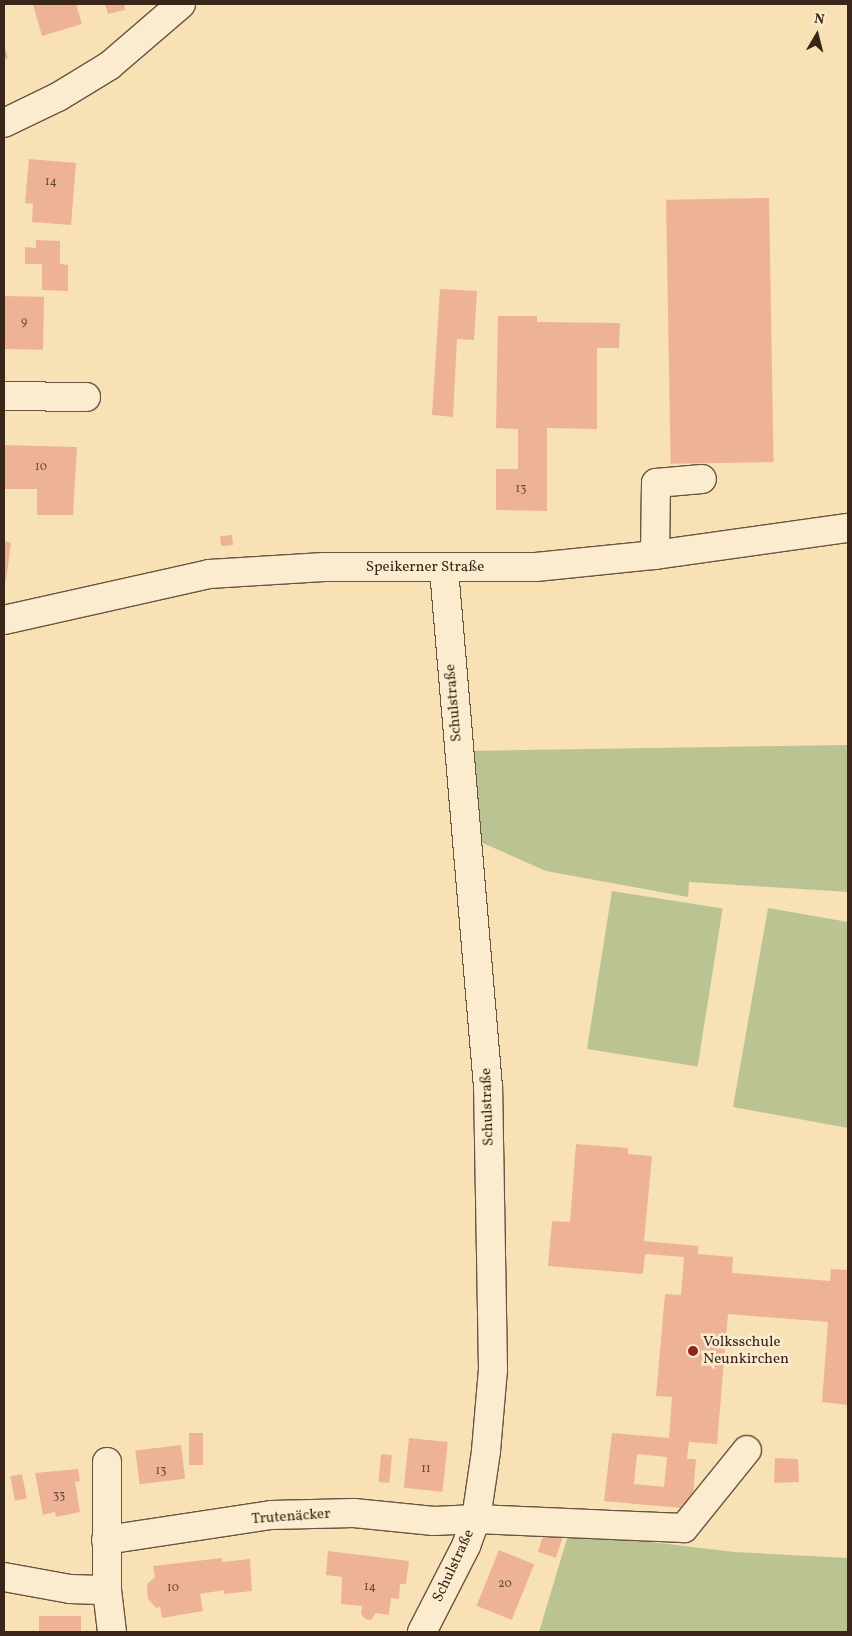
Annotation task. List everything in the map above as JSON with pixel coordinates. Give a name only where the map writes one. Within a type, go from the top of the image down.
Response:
[{"type":"street","points":[[4,123],[58,97],[109,66],[181,4]]},
{"type":"street","points":[[4,396],[86,397]]},
{"type":"street","points":[[656,555],[656,483],[702,479]]},
{"type":"street","name":"Speikerner Straße","points":[[4,620],[209,574],[324,567],[444,569],[536,567],[656,555],[848,528]]},
{"type":"street","name":"Schulstraße","points":[[422,1632],[466,1546],[476,1519],[486,1451],[493,1369],[488,1087],[444,569]]},
{"type":"street","name":"Trutenäcker","points":[[106,1540],[272,1515],[354,1513],[457,1522],[476,1519],[684,1528],[747,1450]]},
{"type":"street","points":[[106,1462],[107,1590],[112,1632]]},
{"type":"street","points":[[4,1577],[70,1590],[107,1590]]},
{"type":"green space","points":[[848,745],[848,892],[689,882],[688,897],[546,871],[476,840],[467,751]]},
{"type":"green space","points":[[612,891],[723,909],[698,1067],[587,1049]]},
{"type":"green space","points":[[768,908],[848,922],[848,1128],[733,1107]]},
{"type":"green space","points":[[569,1532],[734,1552],[848,1558],[848,1632],[539,1632]]},
{"type":"building","points":[[33,4],[76,4],[82,24],[42,36]]},
{"type":"building","points":[[105,4],[124,4],[125,10],[108,14]]},
{"type":"building","points":[[4,44],[8,58],[4,59]]},
{"type":"building","points":[[29,159],[76,163],[71,225],[32,222],[33,204],[25,203]]},
{"type":"building","points":[[769,198],[774,462],[671,464],[666,200]]},
{"type":"building","points":[[36,240],[60,241],[60,264],[68,265],[68,291],[42,290],[42,264],[25,264],[25,247],[36,248]]},
{"type":"building","points":[[440,289],[477,291],[474,340],[457,339],[453,417],[432,415]]},
{"type":"building","points":[[4,296],[44,297],[43,350],[4,349]]},
{"type":"building","points":[[498,316],[537,316],[537,322],[620,323],[619,348],[597,348],[597,429],[547,428],[547,511],[496,510],[496,469],[518,469],[518,429],[496,428]]},
{"type":"building","points":[[5,445],[77,447],[73,515],[37,515],[37,489],[5,489]]},
{"type":"building","points":[[232,535],[233,545],[221,546],[220,536]]},
{"type":"building","points":[[4,541],[11,543],[6,580],[4,580]]},
{"type":"building","name":"Volksschule Neunkirchen","points":[[576,1144],[628,1148],[628,1154],[652,1156],[644,1241],[698,1246],[698,1254],[733,1257],[732,1273],[830,1281],[831,1269],[848,1270],[848,1405],[822,1402],[828,1322],[728,1314],[717,1444],[689,1442],[687,1459],[696,1459],[692,1509],[604,1501],[612,1433],[669,1438],[672,1397],[656,1396],[665,1294],[681,1295],[684,1257],[645,1254],[643,1274],[548,1266],[552,1221],[570,1222]],"holes":[[[637,1454],[667,1457],[664,1487],[634,1484]]]},
{"type":"building","points":[[189,1433],[203,1433],[203,1465],[189,1465]]},
{"type":"building","points":[[409,1438],[448,1442],[443,1492],[404,1488]]},
{"type":"building","points":[[181,1445],[185,1479],[139,1484],[135,1451]]},
{"type":"building","points":[[381,1454],[392,1455],[390,1483],[379,1482]]},
{"type":"building","points":[[775,1458],[798,1459],[799,1482],[774,1483]]},
{"type":"building","points":[[78,1469],[80,1481],[75,1482],[80,1512],[56,1517],[55,1512],[43,1515],[35,1473]]},
{"type":"building","points":[[22,1474],[27,1499],[15,1501],[10,1476]]},
{"type":"building","points":[[545,1530],[563,1536],[556,1558],[538,1552]]},
{"type":"building","points":[[499,1550],[534,1564],[512,1620],[477,1606]]},
{"type":"building","points":[[328,1551],[409,1561],[406,1584],[400,1584],[399,1599],[391,1598],[389,1615],[376,1613],[371,1620],[365,1619],[361,1614],[362,1606],[341,1604],[342,1577],[326,1575]]},
{"type":"building","points":[[222,1558],[222,1562],[250,1559],[252,1591],[224,1594],[224,1590],[200,1594],[203,1611],[162,1618],[160,1607],[156,1608],[148,1599],[147,1584],[155,1577],[153,1566]]},
{"type":"building","points":[[39,1616],[81,1616],[81,1632],[39,1632]]},
{"type":"place","name":"Volksschule Neunkirchen","points":[[693,1351]]}]
